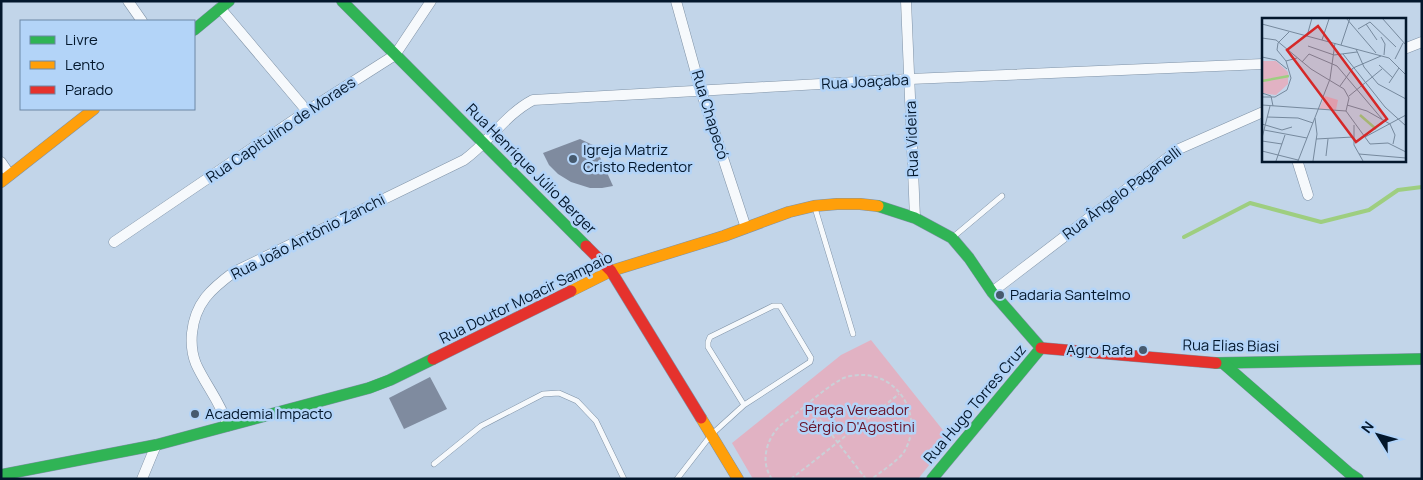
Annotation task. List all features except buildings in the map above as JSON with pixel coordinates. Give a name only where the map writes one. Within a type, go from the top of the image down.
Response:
[{"type":"street","points":[[128,1],[141,20]]},
{"type":"street","name":"Rua Henrique Júlio Berger","points":[[342,1],[611,271],[738,479]]},
{"type":"street","name":"Rua Capitulino de Moraes","points":[[114,242],[307,110],[395,55],[431,1]]},
{"type":"street","name":"Rua Chapecó","points":[[676,1],[702,91],[746,228]]},
{"type":"street","name":"Rua Videira","points":[[906,1],[916,218]]},
{"type":"street","points":[[195,29],[225,5],[307,110]]},
{"type":"street","points":[[1406,48],[1422,42]]},
{"type":"street","name":"Rua Joaçaba","points":[[484,144],[521,106],[533,100],[910,79],[1262,64]]},
{"type":"street","points":[[1,162],[6,178],[93,110]]},
{"type":"street","name":"Rua Ângelo Paganelli","points":[[992,292],[1179,149],[1262,112]]},
{"type":"street","name":"Rua João Antônio Zanchi","points":[[228,426],[222,409],[196,364],[192,341],[195,314],[211,291],[234,272],[457,164],[484,144]]},
{"type":"street","points":[[1297,161],[1308,195]]},
{"type":"street","name":"Rua Doutor Moacir Sampaio","points":[[1,475],[156,445],[352,393],[390,380],[611,271],[746,228],[789,212],[814,206],[860,204],[884,207],[916,218],[952,238],[992,292],[1041,348]]},
{"type":"street","name":"Rua Elias Biasi","points":[[1041,348],[1224,364],[1422,359]]},
{"type":"street","name":"Rua Hugo Torres Cruz","points":[[932,479],[1041,348]]},
{"type":"street","points":[[1224,364],[1351,477]]},
{"type":"street","points":[[142,479],[156,445]]},
{"type":"lane","points":[[952,238],[1002,196]]},
{"type":"lane","points":[[814,206],[853,334]]},
{"type":"lane","points":[[677,479],[711,435],[744,405],[810,362],[811,358],[780,306],[773,306],[710,337],[708,342],[708,347],[744,405]]},
{"type":"lane","points":[[434,464],[481,426],[544,394],[559,393],[576,401],[596,421],[624,479]]},
{"type":"path","points":[[772,479],[764,457],[776,429],[841,378],[860,375],[878,376],[891,384],[908,405],[912,418],[911,435],[903,453],[872,479]]},
{"type":"path","points":[[791,479],[900,394]]},
{"type":"path","points":[[808,404],[866,479]]},
{"type":"green space","name":"Praça Vereador Sérgio D'Agostini","points":[[871,340],[950,439],[918,479],[753,479],[732,443],[841,355]]},
{"type":"waterway","points":[[1184,237],[1250,203],[1321,222],[1369,210],[1398,190],[1422,187]]},
{"type":"traffic: fast","points":[[195,29],[229,1]]},
{"type":"traffic: fast","points":[[342,1],[586,246]]},
{"type":"traffic: fast","points":[[878,206],[915,218],[952,238],[969,258],[992,292],[1041,348]]},
{"type":"traffic: fast","points":[[932,479],[1041,348]]},
{"type":"traffic: fast","points":[[1,475],[156,445],[369,388],[433,359]]},
{"type":"traffic: fast","points":[[1216,363],[1422,359]]},
{"type":"traffic: fast","points":[[1224,364],[1358,479]]},
{"type":"traffic: slow","points":[[1,182],[93,110]]},
{"type":"traffic: slow","points":[[571,291],[611,271],[724,236],[789,212],[814,206],[837,204],[878,206]]},
{"type":"traffic: slow","points":[[701,418],[738,479]]},
{"type":"traffic: jam","points":[[586,246],[611,271],[701,418]]},
{"type":"traffic: jam","points":[[433,359],[571,291]]},
{"type":"traffic: jam","points":[[1041,348],[1216,363]]},
{"type":"place","name":"Igreja Matriz Cristo Redentor","points":[[573,159]]},
{"type":"place","name":"Padaria Santelmo","points":[[1000,295]]},
{"type":"place","name":"Agro Rafa","points":[[1143,350]]},
{"type":"place","name":"Academia Impacto","points":[[195,414]]}]
